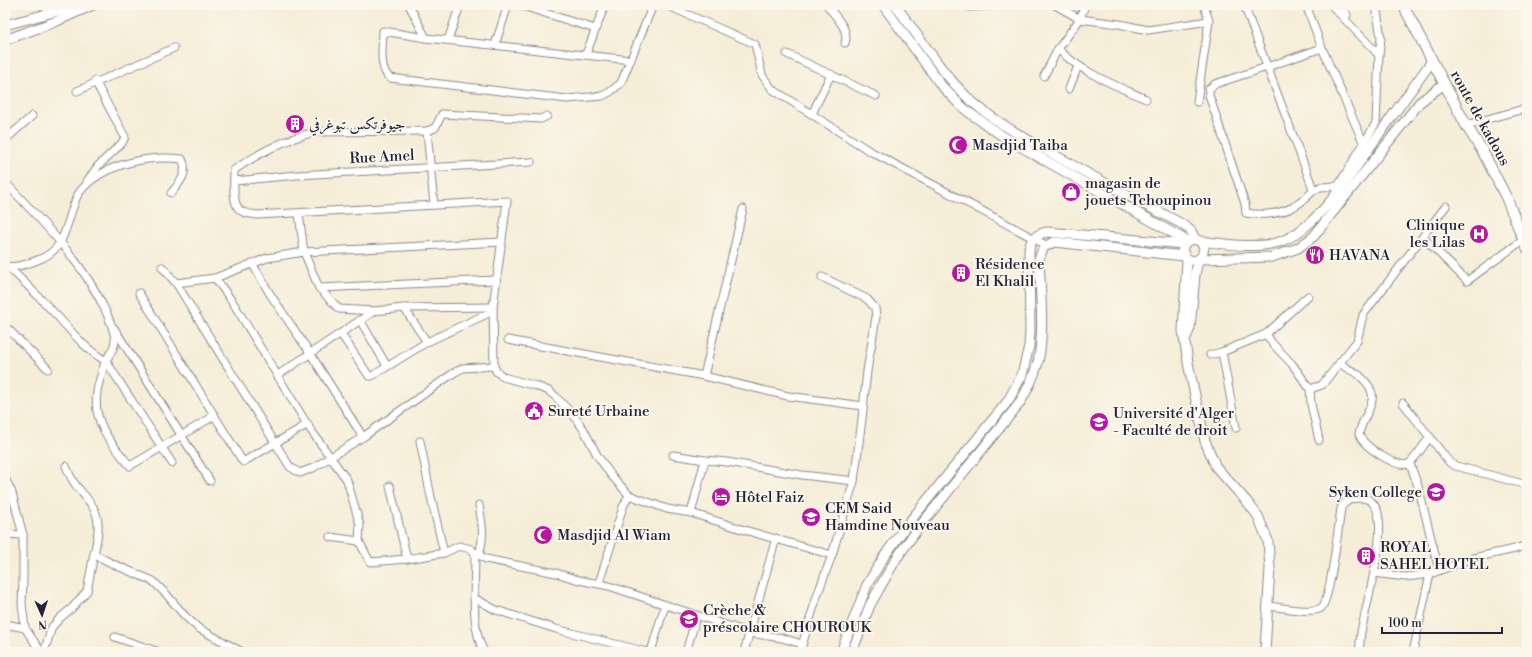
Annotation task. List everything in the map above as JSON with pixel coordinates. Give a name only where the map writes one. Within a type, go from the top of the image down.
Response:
[{"type":"main road","name":"route de kadous","points":[[1403,5],[1444,84],[1466,125],[1483,152],[1506,197],[1525,244]]},
{"type":"street","points":[[5,25],[76,5]]},
{"type":"street","points":[[5,40],[57,21],[93,5]]},
{"type":"street","points":[[409,5],[426,38]]},
{"type":"street","points":[[448,40],[460,5]]},
{"type":"street","points":[[495,45],[508,5]]},
{"type":"street","points":[[520,5],[595,29]]},
{"type":"street","points":[[586,54],[605,5]]},
{"type":"street","points":[[631,60],[426,38],[383,31],[383,62],[386,75],[390,78],[567,99],[602,96],[610,92],[620,83],[631,60],[653,6],[644,5]]},
{"type":"street","points":[[666,5],[755,44],[762,75],[772,89],[868,150],[1046,245]]},
{"type":"street","points":[[827,5],[845,29],[847,36],[845,43]]},
{"type":"street","points":[[883,5],[942,85],[970,114],[1004,137],[1204,247],[1205,251],[1199,260],[1194,276],[1190,328],[1185,340]]},
{"type":"street","points":[[896,5],[955,84],[983,110],[1017,134],[1098,180],[1182,224],[1191,231],[1192,241]]},
{"type":"street","points":[[968,5],[969,7],[1002,5]]},
{"type":"street","points":[[1055,5],[1080,19],[1119,24],[1148,30],[1209,21]]},
{"type":"street","points":[[1044,76],[1058,49],[1080,19],[1085,5]]},
{"type":"street","points":[[1197,102],[1209,21],[1204,5]]},
{"type":"street","points":[[1244,5],[1313,191]]},
{"type":"street","points":[[1306,5],[1322,48],[1364,144]]},
{"type":"street","points":[[1331,5],[1379,54]]},
{"type":"street","points":[[1339,5],[1379,54]]},
{"type":"street","points":[[1322,48],[1214,84],[1209,90],[1209,95],[1246,204],[1246,213],[1256,215],[1273,213],[1292,208],[1320,187],[1338,186],[1376,123],[1381,38],[1376,5]]},
{"type":"street","points":[[77,91],[174,48]]},
{"type":"street","points":[[1058,49],[1078,66],[1092,75],[1146,99]]},
{"type":"street","points":[[787,54],[876,96]]},
{"type":"street","points":[[841,652],[867,585],[885,555],[902,531],[1008,401],[1022,375],[1029,346],[1030,332],[1028,251],[1030,244],[1038,234],[1047,232],[1249,246],[1264,245],[1280,241],[1294,235],[1321,212],[1340,190],[1432,61]]},
{"type":"street","points":[[1069,89],[1078,66]]},
{"type":"street","points":[[812,114],[831,74]]},
{"type":"street","points":[[6,266],[22,266],[53,252],[61,243],[78,194],[98,166],[124,141],[125,137],[95,82]]},
{"type":"street","points":[[852,652],[870,605],[899,554],[1019,404],[1027,391],[1038,362],[1040,346],[1039,258],[1041,250],[1046,245],[1054,242],[1186,258],[1192,261],[1272,257],[1298,248],[1314,236],[1420,102],[1444,84]]},
{"type":"street","points":[[1466,125],[1527,108]]},
{"type":"street","points":[[547,116],[541,119],[442,114],[435,128],[428,131],[317,132],[303,134],[234,170],[236,204],[239,210],[257,215],[299,214],[507,201],[493,309],[494,366],[496,371],[504,377],[536,386],[549,391],[556,396],[584,430],[597,455],[611,475],[629,495],[667,509],[691,513],[832,555]]},
{"type":"street","points":[[5,140],[32,116]]},
{"type":"street","points":[[428,131],[434,205]]},
{"type":"street","points":[[78,194],[88,183],[103,171],[132,162],[159,158],[182,159],[186,166],[184,173],[180,182],[171,193]]},
{"type":"street","name":"Rue Amel","points":[[234,181],[297,175],[531,162]]},
{"type":"street","points":[[5,182],[61,243],[77,263],[100,298],[115,340],[114,348],[106,361],[96,392],[97,416],[107,438],[130,466],[214,416]]},
{"type":"street","points":[[1310,389],[1322,385],[1357,341],[1364,314],[1446,206]]},
{"type":"street","points":[[704,376],[744,209]]},
{"type":"street","points":[[299,214],[304,252],[319,288],[339,309],[374,311],[404,308],[493,309]]},
{"type":"street","points":[[1423,237],[1467,281],[1525,244]]},
{"type":"street","points":[[1192,241],[1182,251],[1186,258],[1187,275],[1182,323],[1189,368],[1205,441],[1210,455],[1221,474],[1258,516],[1268,541],[1270,568],[1265,652]]},
{"type":"street","points":[[176,283],[215,278],[267,258],[304,252],[502,242]]},
{"type":"street","points":[[252,263],[270,294],[310,353],[363,437]]},
{"type":"street","points":[[6,266],[25,282],[81,342],[94,354],[106,361],[172,463]]},
{"type":"street","points":[[162,267],[176,283],[290,466],[300,473],[313,468],[363,437],[455,372],[464,368],[494,366]]},
{"type":"street","points":[[800,652],[832,555],[854,481],[876,317],[875,308],[867,299],[822,277]]},
{"type":"street","points":[[215,278],[232,302],[308,424],[347,480],[360,524],[359,541],[370,562],[406,559],[444,553],[460,546],[471,549],[486,559],[556,573],[579,580],[599,583],[750,633],[782,638],[802,644]]},
{"type":"street","points":[[319,288],[496,280]]},
{"type":"street","points":[[139,293],[243,462],[308,424]]},
{"type":"street","points":[[1210,355],[1222,352],[1266,334],[1308,296]]},
{"type":"street","points":[[404,308],[427,342]]},
{"type":"street","points":[[341,334],[369,376],[372,376],[427,342],[493,309]]},
{"type":"street","points":[[278,375],[374,311]]},
{"type":"street","points":[[107,316],[180,436],[210,481]]},
{"type":"street","points":[[360,320],[388,366]]},
{"type":"street","points":[[5,326],[48,369]]},
{"type":"street","points":[[1266,334],[1272,343],[1292,364],[1310,389],[1311,404],[1319,440]]},
{"type":"street","points":[[508,340],[704,376],[788,396],[863,406]]},
{"type":"street","points":[[1222,352],[1236,428]]},
{"type":"street","points":[[1340,362],[1342,365],[1360,375],[1372,388],[1373,398],[1360,431],[1360,438],[1369,446],[1390,461],[1401,465],[1410,464],[1430,437]]},
{"type":"street","points":[[1403,403],[1450,463],[1456,466],[1527,485]]},
{"type":"street","points":[[420,441],[444,553]]},
{"type":"street","points":[[673,455],[854,481]]},
{"type":"street","points":[[691,513],[705,460]]},
{"type":"street","points":[[1410,464],[1418,486],[1438,570]]},
{"type":"street","points":[[44,652],[52,627],[87,591],[98,532],[98,521],[95,510],[89,500],[70,478],[66,466]]},
{"type":"street","points":[[5,478],[12,493],[23,535],[22,604],[25,628],[41,652]]},
{"type":"street","points":[[390,486],[406,559]]},
{"type":"street","points":[[599,583],[623,507],[629,495]]},
{"type":"street","points":[[1268,606],[1312,610],[1320,608],[1323,605],[1328,589],[1341,508],[1347,501],[1353,499],[1363,498],[1368,500],[1375,505],[1379,512],[1379,529],[1374,573],[1361,632],[1359,652]]},
{"type":"street","points":[[479,505],[483,543],[478,554],[475,555],[474,560],[474,598],[478,635],[484,652]]},
{"type":"street","points":[[5,534],[23,535]]},
{"type":"street","points":[[330,537],[359,541]]},
{"type":"street","points":[[744,652],[776,538]]},
{"type":"street","points":[[1374,573],[1406,577],[1430,574],[1473,558],[1515,550],[1527,545]]},
{"type":"street","points":[[94,554],[153,581],[198,628],[242,652]]},
{"type":"street","points":[[1413,652],[1430,574]]},
{"type":"street","points":[[474,598],[496,610],[556,629],[647,652],[652,648],[665,605]]},
{"type":"street","points":[[686,652],[697,615]]},
{"type":"street","points":[[5,624],[25,628]]},
{"type":"street","points":[[116,637],[159,652]]},
{"type":"place","name":"جيوفرتكس تبوغرفي","points":[[295,124]]},
{"type":"place","name":"Masdjid Taiba","points":[[958,145]]},
{"type":"place","name":"magasin de jouets Tchoupinou","points":[[1071,192]]},
{"type":"place","name":"Clinique les Lilas","points":[[1479,234]]},
{"type":"place","name":"HAVANA","points":[[1315,255]]},
{"type":"place","name":"Résidence El Khalil","points":[[961,273]]},
{"type":"place","name":"Sureté Urbaine","points":[[534,411]]},
{"type":"place","name":"Université d'Alger - Faculté de droit","points":[[1099,422]]},
{"type":"place","name":"Syken College","points":[[1436,492]]},
{"type":"place","name":"Hôtel Faiz","points":[[721,497]]},
{"type":"place","name":"CEM Said Hamdine Nouveau","points":[[811,517]]},
{"type":"place","name":"Masdjid Al Wiam","points":[[543,535]]},
{"type":"place","name":"ROYAL SAHEL HOTEL","points":[[1366,556]]},
{"type":"place","name":"Crèche & préscolaire CHOUROUK","points":[[689,619]]}]
